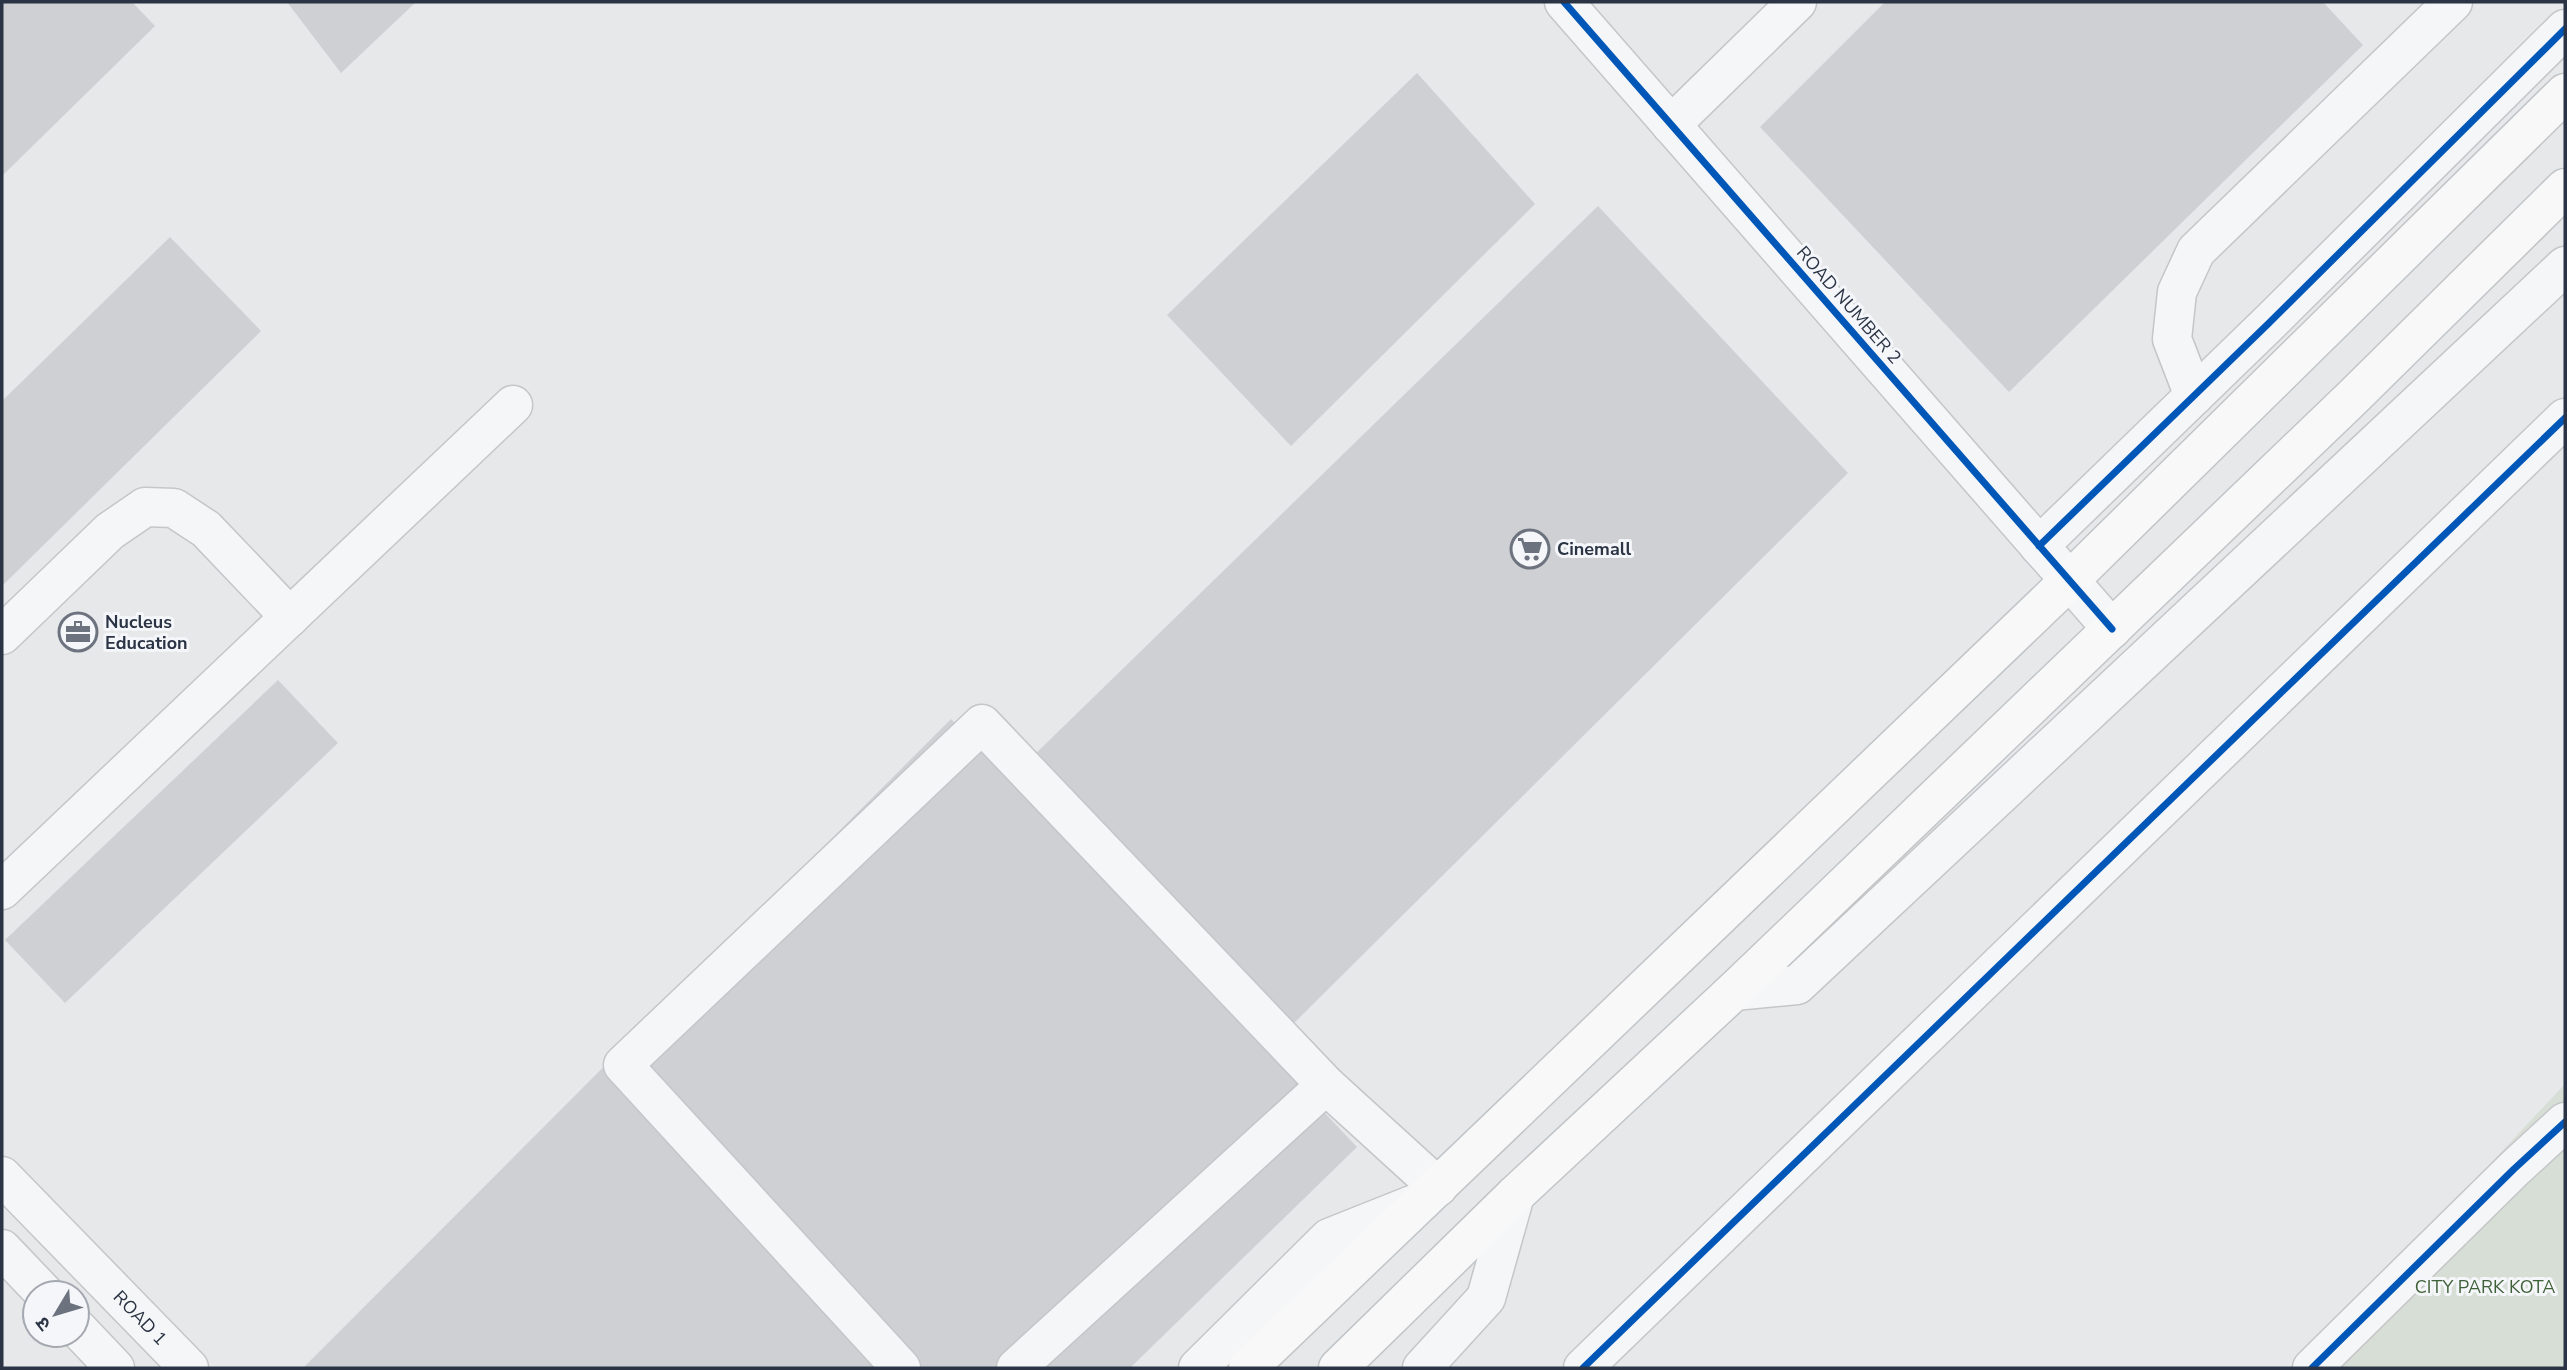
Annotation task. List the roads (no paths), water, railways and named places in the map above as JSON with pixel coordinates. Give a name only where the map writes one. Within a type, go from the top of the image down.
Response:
[{"type":"main road","points":[[1248,1368],[2070,580],[2565,93]]},
{"type":"main road","points":[[1338,1368],[1515,1195],[1734,991],[2112,629],[2565,188]]},
{"type":"street","name":"ROAD NUMBER 2","points":[[1564,2],[2112,629]]},
{"type":"street","points":[[1671,125],[1797,2]]},
{"type":"street","points":[[2194,396],[2172,339],[2177,292],[2196,251],[2453,2]]},
{"type":"street","points":[[2039,546],[2565,29]]},
{"type":"street","points":[[1734,991],[1797,985],[2565,265]]},
{"type":"street","points":[[2,890],[513,405]]},
{"type":"street","points":[[1583,1368],[2565,418]]},
{"type":"street","points":[[2,635],[110,531],[145,507],[174,508],[206,529],[290,617]]},
{"type":"street","points":[[901,1368],[623,1065],[982,723],[1431,1194],[1329,1238],[1198,1368]]},
{"type":"street","points":[[1016,1368],[1326,1086]]},
{"type":"street","points":[[2312,1368],[2565,1122]]},
{"type":"street","name":"ROAD 1","points":[[2,1176],[189,1368]]},
{"type":"street","points":[[1422,1368],[1486,1298],[1515,1195]]},
{"type":"street","points":[[2,1249],[31,1279]]},
{"type":"street","points":[[91,1343],[115,1368]]},
{"type":"place","name":"Cinemall","points":[[1530,549]]},
{"type":"place","name":"Nucleus Education","points":[[78,632]]},
{"type":"park label","name":"CITY PARK KOTA","points":[[2485,1287]]}]
